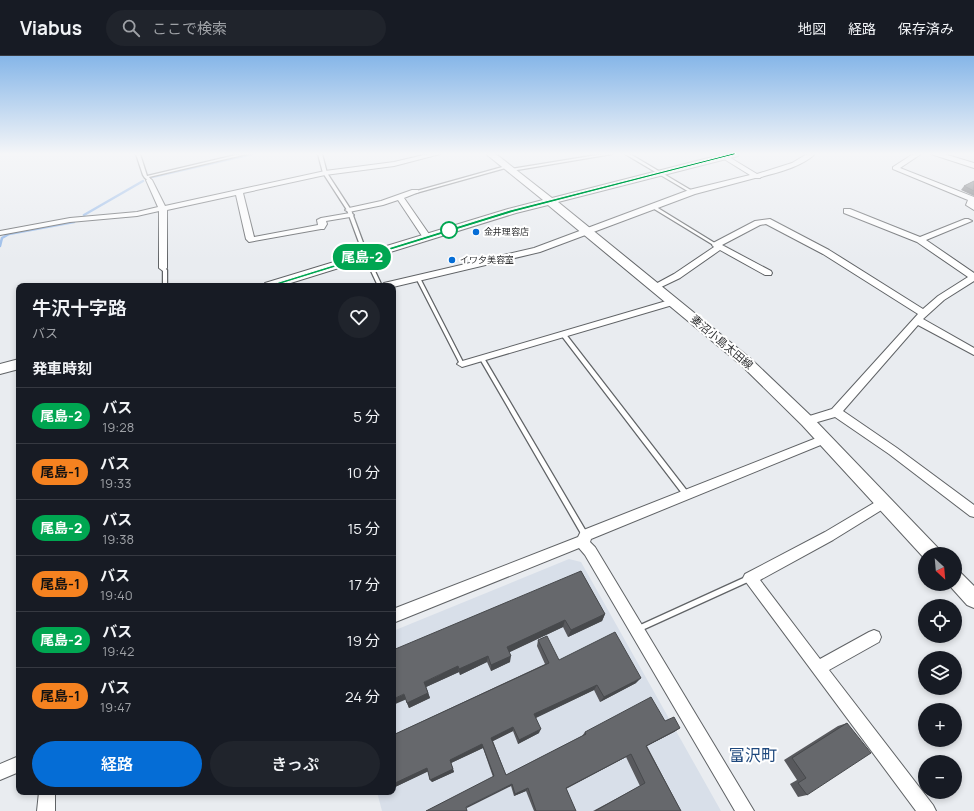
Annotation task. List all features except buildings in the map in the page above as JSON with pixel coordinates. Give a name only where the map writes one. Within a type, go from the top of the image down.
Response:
[{"type":"main road","name":"妻沼小島太田線","points":[[535,189],[746,362],[807,421],[926,547]]},
{"type":"main road","points":[[279,283],[427,237],[550,201],[598,189]]},
{"type":"main road","points":[[0,369],[16,365]]},
{"type":"main road","points":[[962,586],[974,599]]},
{"type":"street","points":[[153,189],[163,209],[163,268]]},
{"type":"street","points":[[0,233],[70,220],[131,215],[252,189]]},
{"type":"street","points":[[396,283],[537,250],[652,206],[704,189]]},
{"type":"street","points":[[948,189],[970,198],[973,201],[970,205],[974,208]]},
{"type":"street","points":[[239,192],[250,239],[252,240],[320,227],[323,224],[321,220],[400,198],[415,192]]},
{"type":"street","points":[[400,198],[427,237]]},
{"type":"street","points":[[807,421],[836,412],[920,317],[941,298],[974,276],[920,240],[847,211]]},
{"type":"street","points":[[654,287],[676,276],[718,246],[758,223],[767,221],[826,252],[920,317],[974,352]]},
{"type":"street","points":[[920,240],[968,221]]},
{"type":"street","points":[[718,246],[768,274]]},
{"type":"street","points":[[462,364],[673,302]]},
{"type":"street","points":[[836,412],[893,451],[974,512]]},
{"type":"street","points":[[396,615],[577,542],[686,494],[824,439]]},
{"type":"street","points":[[884,502],[829,536],[750,578],[927,811]]},
{"type":"street","points":[[584,539],[745,811]]},
{"type":"street","points":[[818,668],[874,637]]},
{"type":"street","points":[[0,772],[16,765]]},
{"type":"street","points":[[46,811],[47,795]]},
{"type":"lane","points":[[335,189],[350,212],[366,256],[379,283]]},
{"type":"lane","points":[[415,192],[426,189]]},
{"type":"lane","points":[[687,189],[692,192]]},
{"type":"lane","points":[[652,206],[718,246]]},
{"type":"lane","points":[[163,268],[165,270],[165,283]]},
{"type":"lane","points":[[418,278],[462,364]]},
{"type":"lane","points":[[563,334],[686,494]]},
{"type":"lane","points":[[482,359],[584,539]]},
{"type":"lane","points":[[637,630],[750,578]]},
{"type":"shaded area","points":[[569,559],[581,562],[721,811],[382,811],[378,795],[396,795],[396,630]]},
{"type":"waterway","points":[[84,215],[129,189]]},
{"type":"waterway","points":[[0,246],[2,238],[9,234],[74,222]]},
{"type":"bus line","name":"尾島-2","points":[[279,283],[471,223],[598,189]]},
{"type":"place","name":"金井理容店","points":[[476,232]]},
{"type":"place","name":"イワ夕美容室","points":[[452,260]]},
{"type":"district","name":"富沢町","points":[[753,755]]}]
